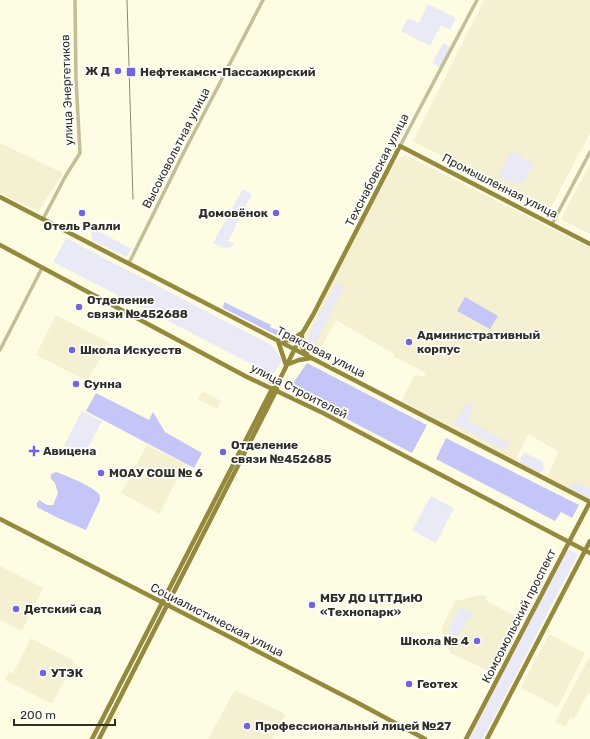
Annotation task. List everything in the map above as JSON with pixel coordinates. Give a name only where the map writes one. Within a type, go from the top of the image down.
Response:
[{"type":"main road","name":"Промышленная улица","points":[[400,146],[590,244]]},
{"type":"main road","name":"Техснабовская улица","points":[[166,604],[286,365],[400,146]]},
{"type":"main road","name":"Трактовая улица","points":[[0,196],[590,502]]},
{"type":"main road","name":"улица Строителей","points":[[0,245],[274,390],[323,413],[590,553]]},
{"type":"main road","points":[[303,332],[291,340],[278,341],[286,365],[298,360],[311,358]]},
{"type":"main road","points":[[303,332],[302,347],[311,358]]},
{"type":"main road","name":"Комсомольский проспект","points":[[466,739],[590,502]]},
{"type":"main road","name":"Социалистическая улица","points":[[0,519],[425,739]]},
{"type":"main road","points":[[487,739],[590,541]]},
{"type":"main road","points":[[92,739],[166,604]]},
{"type":"main road","points":[[99,739],[166,604]]},
{"type":"street","name":"улица Энергетиков","points":[[43,219],[65,177],[80,153],[76,78],[75,0]]},
{"type":"street","name":"Высоковольтная улица","points":[[129,263],[186,148],[263,0]]},
{"type":"street","name":"Техснабовская улица","points":[[400,146],[477,0]]},
{"type":"street","points":[[552,224],[590,152]]},
{"type":"street","points":[[0,350],[42,268]]},
{"type":"shaded area","points":[[484,0],[590,0],[590,133],[549,211],[413,141]]},
{"type":"shaded area","points":[[428,4],[456,18],[450,30],[441,25],[430,46],[401,31],[408,18],[419,23]]},
{"type":"shaded area","points":[[443,43],[451,47],[440,68],[432,63]]},
{"type":"shaded area","points":[[0,143],[63,173],[39,211],[0,193]]},
{"type":"shaded area","points":[[512,150],[522,156],[522,158],[533,163],[525,181],[511,183],[498,176]]},
{"type":"shaded area","points":[[405,155],[590,248],[590,500],[547,477],[559,452],[528,434],[515,461],[401,401],[415,375],[424,376],[426,373],[393,356],[394,354],[336,320],[316,357],[305,350],[303,342],[305,337],[392,165],[399,158]]},
{"type":"shaded area","points":[[590,164],[590,234],[561,219]]},
{"type":"shaded area","points":[[243,189],[252,194],[228,241],[234,244],[232,247],[223,248],[213,243]]},
{"type":"shaded area","points":[[90,227],[132,249],[126,257],[92,240]]},
{"type":"shaded area","points":[[66,238],[273,346],[282,360],[273,375],[53,262]]},
{"type":"shaded area","points":[[337,283],[344,287],[311,351],[307,349],[310,334]]},
{"type":"shaded area","points":[[465,297],[498,316],[490,329],[457,311]]},
{"type":"shaded area","points":[[224,302],[271,325],[270,327],[289,335],[285,339],[280,337],[223,308]]},
{"type":"shaded area","name":"Школа Искусств","points":[[56,315],[108,342],[109,344],[87,381],[36,355]]},
{"type":"shaded area","points":[[307,363],[427,425],[412,453],[289,389]]},
{"type":"shaded area","points":[[202,391],[221,401],[217,409],[198,399]]},
{"type":"shaded area","points":[[96,393],[149,420],[153,412],[165,432],[202,453],[194,468],[86,411]]},
{"type":"shaded area","points":[[468,402],[474,404],[468,421],[511,444],[504,449],[498,447],[454,424]]},
{"type":"shaded area","points":[[82,411],[102,421],[84,456],[64,446]]},
{"type":"shaded area","points":[[446,438],[579,505],[572,518],[561,512],[555,521],[436,459]]},
{"type":"shaded area","points":[[147,445],[185,464],[159,514],[121,493]]},
{"type":"shaded area","points":[[525,453],[543,462],[544,466],[542,472],[539,473],[520,463],[521,456]]},
{"type":"shaded area","points":[[56,472],[86,485],[99,494],[100,500],[86,530],[37,507],[39,500],[47,505],[53,505],[58,493],[55,483],[51,479],[51,474]]},
{"type":"shaded area","points":[[573,482],[590,488],[590,495],[588,498],[569,490]]},
{"type":"shaded area","points":[[431,496],[454,508],[436,543],[412,530]]},
{"type":"shaded area","points":[[567,549],[578,554],[483,739],[469,739]]},
{"type":"shaded area","name":"Детский сад","points":[[0,566],[43,588],[22,631],[0,620]]},
{"type":"shaded area","name":"Школа № 4","points":[[480,595],[486,596],[486,600],[518,618],[493,673],[450,653],[441,629],[455,601]]},
{"type":"shaded area","points":[[460,607],[473,614],[470,620],[468,619],[458,637],[448,631]]},
{"type":"shaded area","points":[[549,634],[585,653],[558,707],[521,688]]},
{"type":"shaded area","points":[[31,638],[74,661],[52,704],[5,680],[9,672],[13,673]]},
{"type":"shaded area","points":[[590,656],[590,694],[588,693],[574,719],[571,717],[566,726],[555,722]]},
{"type":"shaded area","name":"Профессиональный лицей №27","points":[[235,690],[285,714],[272,739],[208,739]]},
{"type":"railway","points":[[127,0],[133,199]]},
{"type":"place","name":"Ж Д","points":[[118,71]]},
{"type":"place","name":"Нефтекамск-Пассажирский","points":[[131,72]]},
{"type":"place","name":"Отель Ралли","points":[[82,213]]},
{"type":"place","name":"Домовёнок","points":[[276,213]]},
{"type":"place","name":"Отделение связи №452688","points":[[79,307]]},
{"type":"place","name":"Административный корпус","points":[[409,342]]},
{"type":"place","name":"Школа Искусств","points":[[72,350]]},
{"type":"place","name":"Сунна","points":[[76,384]]},
{"type":"place","name":"Авицена","points":[[34,451]]},
{"type":"place","name":"Отделение связи №452685","points":[[223,452]]},
{"type":"place","name":"МОАУ СОШ № 6","points":[[101,473]]},
{"type":"place","name":"МБУ ДО ЦТТДиЮ «Технопарк»","points":[[312,605]]},
{"type":"place","name":"Детский сад","points":[[16,609]]},
{"type":"place","name":"Школа № 4","points":[[477,641]]},
{"type":"place","name":"УТЭК","points":[[43,673]]},
{"type":"place","name":"Геотех","points":[[409,684]]},
{"type":"place","name":"Профессиональный лицей №27","points":[[247,726]]}]
